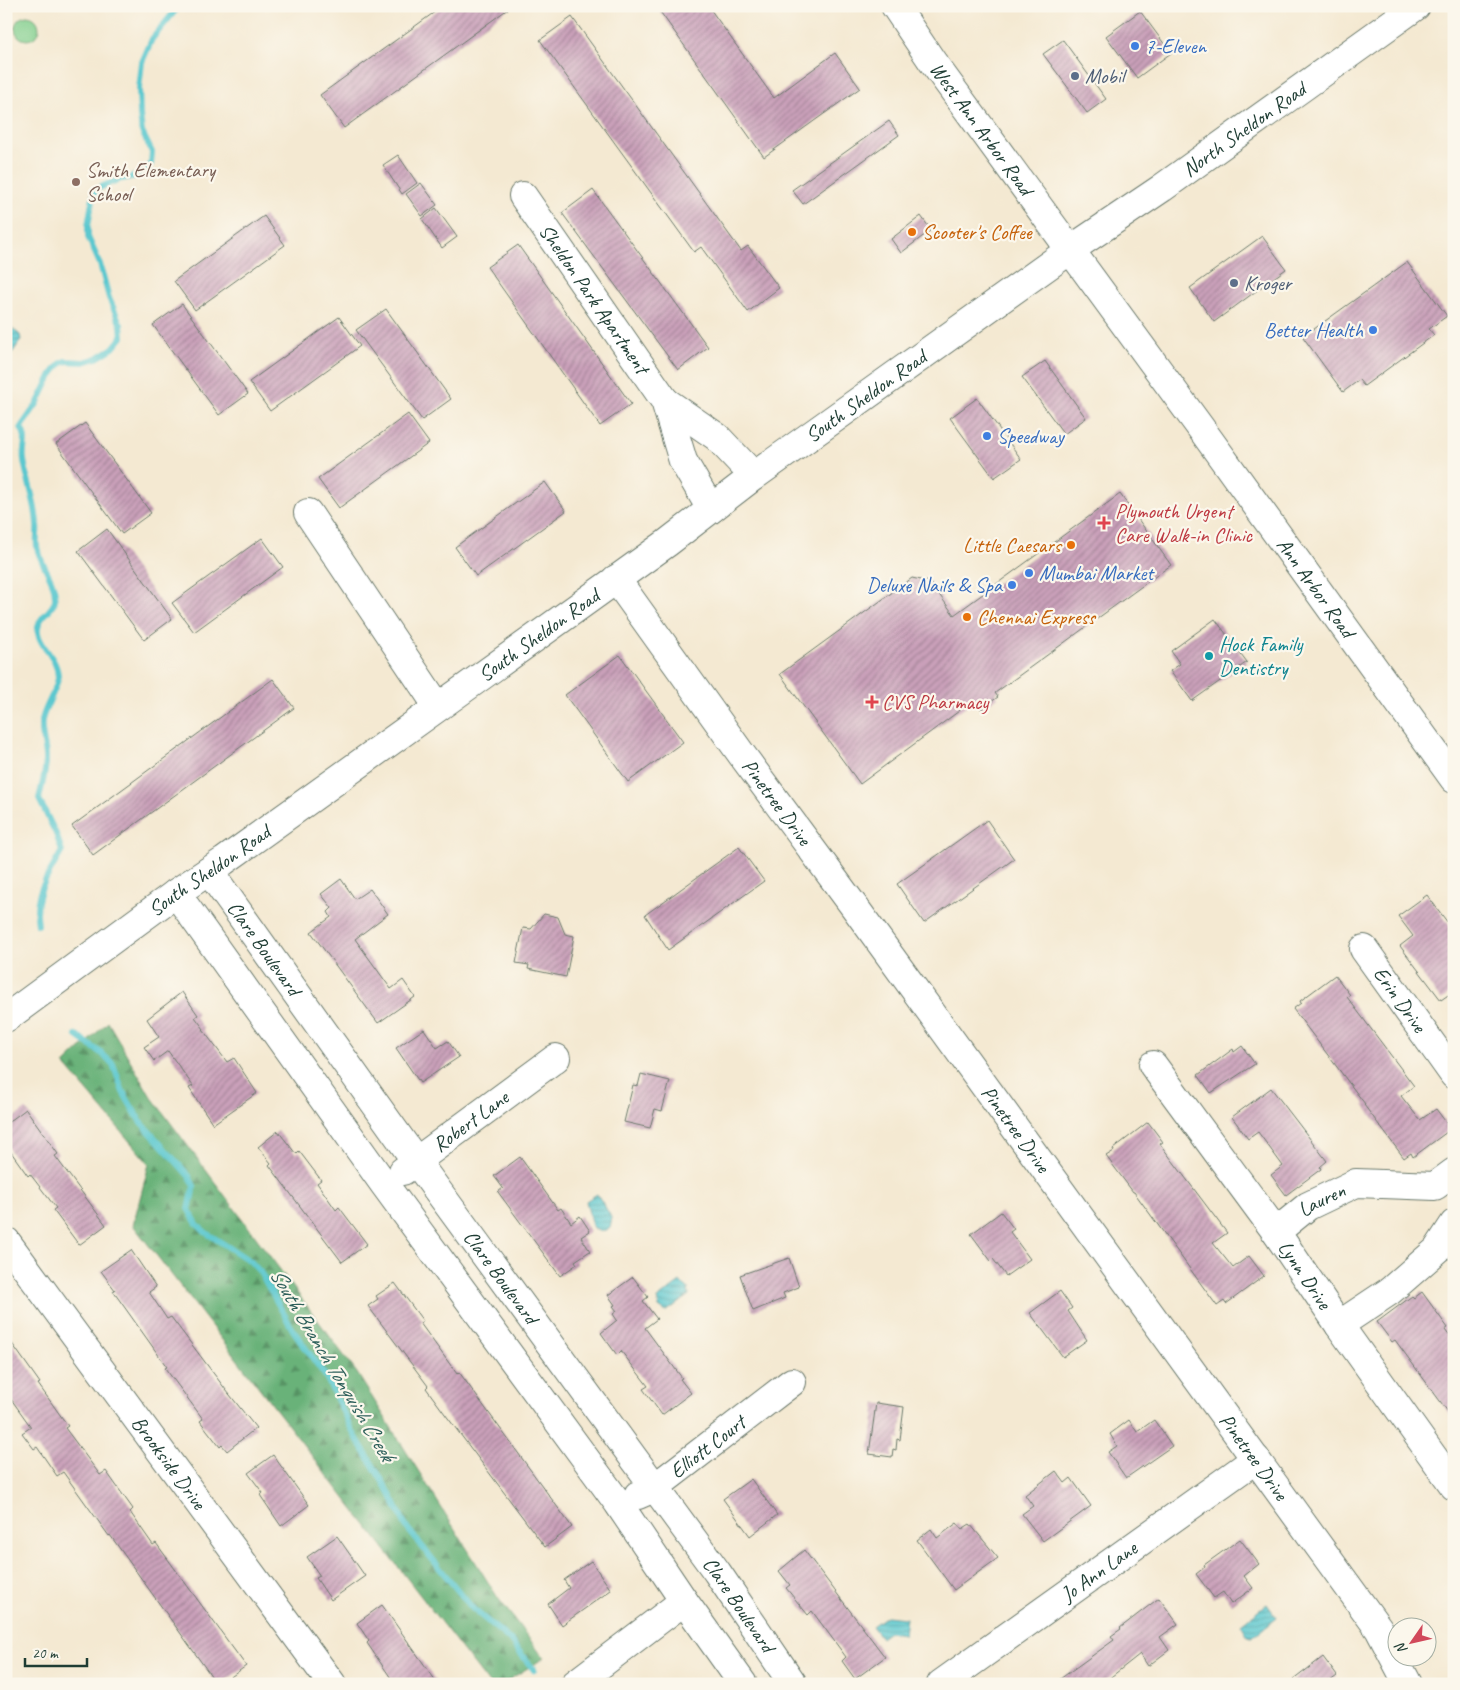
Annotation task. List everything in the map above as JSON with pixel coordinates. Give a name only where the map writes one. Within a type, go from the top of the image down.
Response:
[{"type":"street","name":"West Ann Arbor Road","points":[[895,6],[932,61],[1070,250]]},
{"type":"street","name":"North Sheldon Road","points":[[1070,250],[1162,188],[1416,6]]},
{"type":"street","name":"Sheldon Park Apartment","points":[[523,196],[666,401],[683,461],[711,509]]},
{"type":"street","name":"South Sheldon Road","points":[[6,1018],[176,893],[667,543],[754,476],[1070,250]]},
{"type":"street","name":"Ann Arbor Road","points":[[1070,250],[1195,419],[1454,779]]},
{"type":"street","name":"Sheldon Park Apartment","points":[[666,401],[717,437],[754,476]]},
{"type":"street","points":[[308,513],[438,707]]},
{"type":"street","name":"Pinetree Drive","points":[[616,579],[742,755],[845,893],[1379,1629],[1404,1673],[1408,1684]]},
{"type":"street","name":"Clare Boulevard","points":[[209,871],[416,1161],[717,1572],[793,1684]]},
{"type":"street","name":"Clare Boulevard","points":[[176,893],[384,1184],[618,1503],[743,1684]]},
{"type":"street","name":"Erin Drive","points":[[1364,949],[1454,1075]]},
{"type":"street","name":"Robert Lane","points":[[384,1184],[556,1058]]},
{"type":"street","name":"Lynn Drive","points":[[1153,1065],[1276,1232],[1339,1325],[1454,1486]]},
{"type":"street","name":"Lauren","points":[[1276,1232],[1308,1206],[1356,1183],[1444,1179],[1454,1213]]},
{"type":"street","points":[[1339,1325],[1390,1291],[1437,1250],[1454,1224]]},
{"type":"street","name":"Brookside Drive","points":[[6,1241],[332,1684]]},
{"type":"street","name":"Elliott Court","points":[[618,1503],[654,1488],[792,1382]]},
{"type":"street","name":"Jo Ann Lane","points":[[941,1684],[1256,1459]]},
{"type":"street","points":[[575,1684],[684,1601]]},
{"type":"green space","points":[[27,16],[36,19],[39,28],[36,37],[27,40],[18,37],[15,28],[18,19]]},
{"type":"green space","points":[[108,1022],[150,1095],[357,1373],[498,1598],[544,1658],[502,1684],[489,1684],[133,1225],[149,1164],[64,1064]]},
{"type":"water","points":[[13,329],[20,335],[21,340],[13,352],[6,357],[6,331]]},
{"type":"water","points":[[597,1194],[612,1218],[610,1227],[607,1230],[598,1231],[592,1226],[586,1201]]},
{"type":"water","points":[[680,1282],[688,1288],[689,1295],[666,1312],[659,1307],[657,1299]]},
{"type":"water","points":[[1267,1604],[1277,1618],[1252,1637],[1248,1636],[1241,1624]]},
{"type":"water","points":[[886,1616],[906,1618],[904,1634],[889,1632],[881,1638],[872,1626]]},
{"type":"building","points":[[443,6],[512,6],[344,128],[320,95]]},
{"type":"building","points":[[656,6],[708,6],[774,98],[835,53],[860,88],[764,157]]},
{"type":"building","points":[[1140,11],[1171,53],[1137,78],[1106,36]]},
{"type":"building","points":[[572,17],[741,251],[748,246],[779,288],[748,312],[701,247],[694,252],[540,40]]},
{"type":"building","points":[[1063,40],[1106,99],[1087,113],[1043,54]]},
{"type":"building","points":[[889,121],[899,135],[803,204],[792,190]]},
{"type":"building","points":[[398,155],[417,183],[402,194],[383,165]]},
{"type":"building","points":[[421,183],[437,205],[422,216],[406,194]]},
{"type":"building","points":[[593,190],[708,347],[678,370],[562,213]]},
{"type":"building","points":[[436,208],[457,237],[442,248],[422,219]]},
{"type":"building","points":[[264,216],[285,245],[195,310],[174,281]]},
{"type":"building","points":[[921,216],[931,230],[901,253],[891,239]]},
{"type":"building","points":[[1262,236],[1286,269],[1214,322],[1190,288]]},
{"type":"building","points":[[518,245],[631,404],[600,426],[487,267]]},
{"type":"building","points":[[1407,262],[1447,316],[1429,329],[1434,335],[1364,386],[1359,380],[1343,392],[1303,337]]},
{"type":"building","points":[[182,304],[248,394],[219,415],[153,325]]},
{"type":"building","points":[[386,309],[451,399],[422,420],[356,330]]},
{"type":"building","points":[[339,317],[360,346],[270,411],[249,382]]},
{"type":"building","points":[[1045,361],[1086,418],[1064,434],[1022,377]]},
{"type":"building","points":[[977,398],[1021,459],[994,478],[950,418]]},
{"type":"building","points":[[408,414],[429,443],[339,508],[318,479]]},
{"type":"building","points":[[85,423],[151,513],[122,534],[56,444]]},
{"type":"building","points":[[545,482],[566,511],[476,576],[455,547]]},
{"type":"building","points":[[1120,494],[1171,565],[995,693],[998,697],[981,709],[974,700],[860,784],[780,674],[912,578],[930,582],[954,615]]},
{"type":"building","points":[[107,529],[172,619],[144,640],[78,551]]},
{"type":"building","points":[[262,538],[283,567],[194,632],[172,603]]},
{"type":"building","name":"Hock Family Dentistry","points":[[1215,619],[1247,662],[1192,701],[1170,671],[1180,664],[1171,651]]},
{"type":"building","points":[[620,655],[683,742],[628,782],[565,695]]},
{"type":"building","points":[[273,679],[294,708],[93,855],[72,826]]},
{"type":"building","points":[[987,820],[1014,859],[924,923],[897,884]]},
{"type":"building","points":[[739,847],[764,881],[668,950],[645,915]]},
{"type":"building","points":[[341,879],[355,899],[370,889],[388,914],[355,939],[391,989],[403,980],[415,997],[378,1023],[311,932],[331,917],[328,912],[332,908],[321,894]]},
{"type":"building","points":[[1427,895],[1454,931],[1454,991],[1441,1000],[1400,946],[1413,936],[1398,916]]},
{"type":"building","points":[[544,914],[558,917],[565,934],[574,936],[566,977],[528,969],[529,965],[516,963],[523,928],[531,929]]},
{"type":"building","points":[[1335,975],[1350,995],[1347,997],[1414,1086],[1401,1096],[1420,1120],[1436,1109],[1451,1129],[1413,1157],[1411,1153],[1404,1158],[1293,1009],[1301,1003],[1300,1001]]},
{"type":"building","points":[[182,992],[198,1015],[195,1017],[203,1030],[227,1062],[234,1058],[257,1093],[213,1124],[189,1088],[193,1086],[168,1051],[154,1061],[144,1047],[159,1037],[147,1019]]},
{"type":"building","points":[[424,1029],[437,1048],[448,1041],[459,1057],[420,1083],[396,1048]]},
{"type":"building","points":[[1242,1046],[1255,1064],[1211,1093],[1198,1075],[1233,1049],[1234,1052]]},
{"type":"building","points":[[641,1074],[670,1081],[662,1111],[655,1109],[650,1128],[624,1122],[633,1085],[638,1086]]},
{"type":"building","points":[[1271,1088],[1327,1161],[1320,1167],[1321,1169],[1286,1195],[1271,1175],[1283,1166],[1258,1132],[1248,1139],[1232,1117]]},
{"type":"building","points":[[26,1109],[58,1154],[55,1156],[106,1225],[79,1245],[53,1210],[56,1208],[30,1174],[28,1176],[6,1145],[6,1124]]},
{"type":"building","points":[[1148,1122],[1163,1142],[1160,1144],[1227,1233],[1213,1243],[1233,1268],[1249,1256],[1264,1276],[1226,1304],[1224,1301],[1217,1306],[1106,1156]]},
{"type":"building","points":[[278,1131],[296,1154],[299,1151],[321,1180],[317,1183],[336,1210],[339,1207],[367,1244],[342,1262],[269,1165],[271,1163],[258,1147]]},
{"type":"building","points":[[520,1157],[558,1210],[561,1208],[571,1223],[580,1216],[590,1231],[581,1237],[590,1251],[575,1261],[577,1264],[560,1276],[498,1192],[503,1188],[494,1176]]},
{"type":"building","points":[[1001,1212],[1014,1229],[1010,1232],[1030,1259],[1006,1276],[993,1259],[991,1261],[971,1234]]},
{"type":"building","points":[[131,1250],[156,1287],[149,1292],[167,1319],[171,1317],[256,1428],[227,1451],[222,1445],[220,1447],[200,1421],[203,1419],[165,1368],[167,1367],[101,1271]]},
{"type":"building","points":[[789,1258],[799,1287],[783,1293],[785,1298],[753,1311],[740,1275]]},
{"type":"building","points":[[633,1277],[648,1297],[643,1301],[657,1319],[645,1328],[691,1393],[662,1415],[643,1389],[648,1386],[621,1351],[617,1355],[601,1333],[617,1320],[613,1314],[617,1311],[613,1306],[615,1305],[608,1295]]},
{"type":"building","points":[[395,1283],[423,1321],[420,1323],[457,1374],[459,1372],[572,1527],[545,1547],[445,1414],[426,1388],[428,1386],[368,1306],[378,1299],[376,1296]]},
{"type":"building","points":[[1060,1291],[1072,1308],[1068,1311],[1087,1340],[1063,1357],[1030,1313]]},
{"type":"building","points":[[1422,1292],[1448,1328],[1445,1330],[1454,1342],[1454,1420],[1395,1340],[1392,1342],[1377,1322],[1412,1296],[1414,1298]]},
{"type":"building","points":[[6,1335],[68,1426],[65,1428],[100,1475],[106,1471],[133,1509],[130,1512],[153,1545],[156,1543],[246,1666],[221,1684],[217,1684],[63,1472],[57,1476],[37,1447],[34,1449],[22,1433],[31,1427],[6,1392]]},
{"type":"building","points":[[876,1403],[904,1407],[900,1440],[897,1439],[896,1450],[893,1449],[892,1457],[869,1454]]},
{"type":"building","points":[[1129,1420],[1137,1432],[1154,1420],[1172,1446],[1126,1478],[1108,1452],[1117,1446],[1110,1434]]},
{"type":"building","points":[[273,1455],[309,1505],[281,1526],[260,1495],[263,1493],[248,1473]]},
{"type":"building","points":[[1056,1471],[1065,1483],[1071,1478],[1091,1506],[1043,1541],[1022,1514],[1033,1506],[1025,1495]]},
{"type":"building","points":[[751,1479],[777,1515],[750,1536],[723,1499]]},
{"type":"building","points":[[957,1523],[962,1529],[970,1524],[998,1558],[954,1590],[917,1540],[931,1529],[937,1538]]},
{"type":"building","points":[[337,1536],[365,1576],[331,1600],[316,1578],[320,1576],[307,1557]]},
{"type":"building","points":[[1240,1539],[1259,1564],[1244,1576],[1253,1588],[1231,1604],[1223,1592],[1214,1598],[1196,1574],[1205,1567],[1204,1565]]},
{"type":"building","points":[[804,1550],[885,1657],[855,1679],[842,1661],[846,1657],[812,1611],[808,1615],[786,1588],[790,1585],[779,1571]]},
{"type":"building","points":[[591,1561],[611,1590],[562,1625],[548,1604],[569,1588],[564,1580]]},
{"type":"building","points":[[1159,1598],[1178,1624],[1160,1637],[1169,1650],[1148,1666],[1140,1654],[1102,1684],[1053,1684],[1114,1640],[1111,1636]]},
{"type":"building","points":[[382,1605],[438,1684],[395,1684],[367,1643],[369,1641],[357,1623]]},
{"type":"building","points":[[1323,1657],[1337,1676],[1326,1684],[1288,1684]]},
{"type":"waterway","name":"South Branch Tonquish Creek","points":[[38,925],[39,895],[46,878],[62,851],[39,799],[46,763],[42,720],[58,677],[55,664],[39,638],[38,633],[40,622],[52,606],[55,597],[53,584],[37,547],[36,516],[24,460],[25,436],[21,427],[37,404],[52,374],[60,364],[66,361],[84,362],[97,358],[113,348],[122,337],[121,325],[109,298],[100,264],[88,237],[92,202],[94,194],[99,188],[117,180],[141,175],[151,164],[152,152],[142,132],[140,115],[139,89],[142,62],[152,39],[179,6]]},
{"type":"waterway","name":"South Branch Tonquish Creek","points":[[76,1035],[113,1064],[123,1092],[140,1121],[189,1176],[194,1186],[189,1210],[197,1224],[205,1232],[250,1261],[260,1272],[293,1330],[326,1377],[353,1432],[389,1492],[407,1528],[473,1609],[509,1639],[534,1670]]},
{"type":"place","name":"7-Eleven","points":[[1135,46]]},
{"type":"place","name":"Mobil","points":[[1075,76]]},
{"type":"place","name":"Smith Elementary School","points":[[76,182]]},
{"type":"place","name":"Scooter's Coffee","points":[[912,232]]},
{"type":"place","name":"Kroger","points":[[1234,283]]},
{"type":"place","name":"Better Health","points":[[1373,330]]},
{"type":"place","name":"Speedway","points":[[987,436]]},
{"type":"place","name":"Plymouth Urgent Care Walk-in Clinic","points":[[1104,523]]},
{"type":"place","name":"Little Caesars","points":[[1071,545]]},
{"type":"place","name":"Mumbai Market","points":[[1029,573]]},
{"type":"place","name":"Deluxe Nails & Spa","points":[[1012,585]]},
{"type":"place","name":"Chennai Express","points":[[967,617]]},
{"type":"place","name":"Hock Family Dentistry","points":[[1209,656]]},
{"type":"place","name":"CVS Pharmacy","points":[[872,702]]}]
